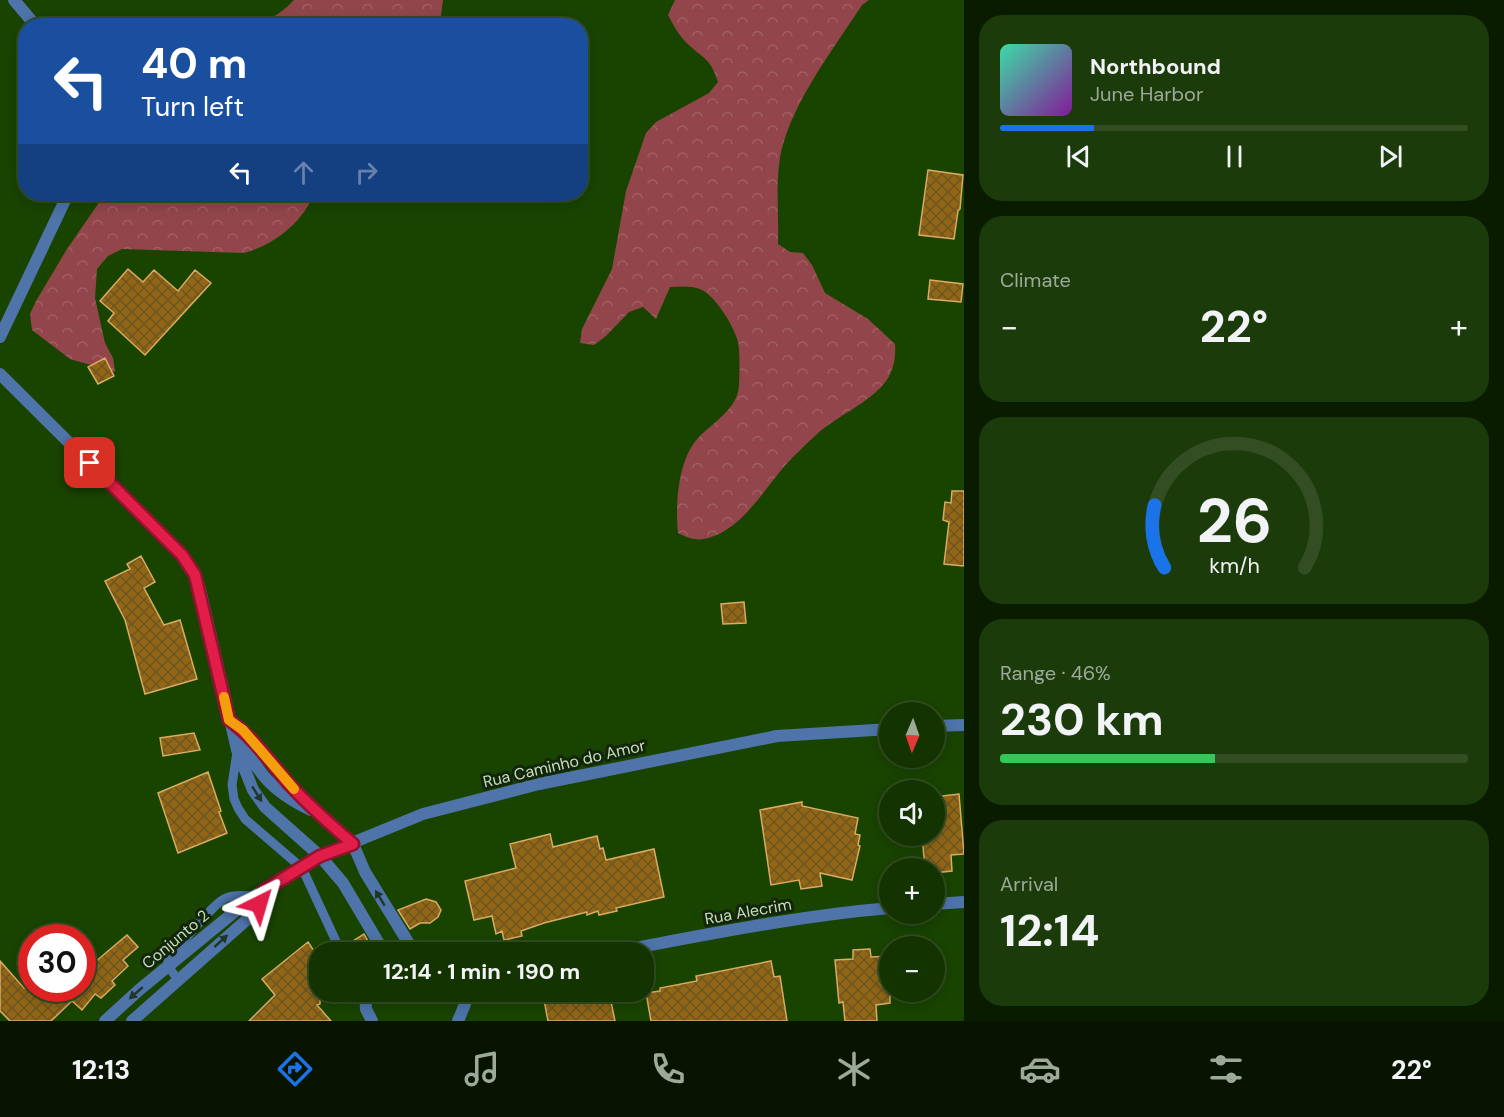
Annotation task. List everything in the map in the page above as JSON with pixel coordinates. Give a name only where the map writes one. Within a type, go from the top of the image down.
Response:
[{"type":"street","points":[[14,0],[29,18]]},
{"type":"street","points":[[0,337],[65,201]]},
{"type":"street","points":[[0,374],[182,555],[195,575],[200,589],[237,750],[254,790],[265,807],[320,856],[342,883],[378,942]]},
{"type":"street","points":[[229,720],[243,730],[317,813],[353,844],[365,872],[408,942]]},
{"type":"street","points":[[229,720],[264,778],[287,799],[317,813]]},
{"type":"street","points":[[945,726],[964,725]]},
{"type":"street","name":"Rua Caminho do Amor","points":[[259,893],[320,856],[423,814],[539,784],[777,736],[879,730]]},
{"type":"street","name":"Conjunto 2","points":[[105,1021],[168,966],[259,893]]},
{"type":"street","name":"Conjunto 2","points":[[132,1021],[251,916],[259,904],[259,893]]},
{"type":"street","points":[[945,903],[964,902]]},
{"type":"street","name":"Rua Alecrim","points":[[654,945],[826,915],[879,909]]},
{"type":"street","points":[[366,1002],[366,1009],[372,1021]]},
{"type":"street","points":[[459,1021],[465,1002]]},
{"type":"lane","points":[[237,750],[232,785],[238,808],[245,819],[302,868],[337,942]]},
{"type":"lane","points":[[178,980],[168,966],[168,959],[223,898],[259,893]]},
{"type":"green space","points":[[294,0],[443,0],[439,18],[270,18]]},
{"type":"green space","points":[[675,0],[869,0],[862,5],[825,61],[790,124],[779,165],[778,244],[790,252],[803,253],[812,265],[825,293],[868,319],[895,344],[895,356],[889,377],[875,393],[823,429],[806,444],[730,528],[710,538],[700,539],[678,533],[678,496],[682,469],[692,446],[736,399],[739,346],[729,320],[713,299],[702,290],[690,287],[670,287],[656,319],[643,307],[629,312],[594,345],[580,343],[582,329],[612,269],[626,191],[646,133],[656,122],[709,93],[718,82],[710,65],[683,39],[668,15]]},
{"type":"green space","points":[[99,201],[311,201],[286,231],[266,244],[244,253],[122,249],[108,256],[97,269],[95,298],[105,343],[113,358],[115,372],[70,359],[32,330],[30,314],[67,249]]},
{"type":"building","points":[[928,170],[963,175],[954,239],[919,235]]},
{"type":"building","points":[[128,269],[143,282],[154,270],[178,291],[195,270],[211,283],[145,355],[108,321],[114,313],[100,301]]},
{"type":"building","points":[[930,280],[963,284],[961,302],[928,299]]},
{"type":"building","points":[[105,358],[114,376],[98,384],[88,367]]},
{"type":"building","points":[[952,491],[964,491],[964,566],[944,564],[949,522],[943,520],[945,502],[951,503]]},
{"type":"building","points":[[141,556],[155,582],[144,588],[164,625],[180,620],[197,679],[145,694],[125,620],[105,581],[130,569],[127,564]]},
{"type":"building","points":[[744,602],[746,623],[723,624],[721,604]]},
{"type":"building","points":[[194,733],[200,750],[163,756],[160,738]]},
{"type":"building","points":[[208,772],[227,833],[178,853],[158,793]]},
{"type":"building","points":[[959,794],[964,854],[951,855],[952,871],[945,872],[945,858],[924,858],[923,846],[945,846],[945,796]]},
{"type":"building","points":[[802,802],[802,806],[858,818],[855,834],[860,835],[858,845],[860,846],[852,880],[820,873],[822,886],[801,889],[799,880],[771,885],[760,810]]},
{"type":"building","points":[[550,834],[553,847],[597,836],[606,860],[654,849],[664,897],[616,908],[617,911],[599,915],[598,911],[587,915],[587,912],[544,923],[521,931],[522,936],[504,940],[502,931],[496,934],[492,916],[474,920],[465,881],[516,868],[510,844]]},
{"type":"building","points":[[426,899],[436,902],[441,910],[438,917],[430,923],[420,923],[410,929],[398,910]]},
{"type":"building","points":[[364,934],[368,942],[351,942]]},
{"type":"building","points":[[127,935],[138,947],[123,960],[128,966],[112,981],[115,985],[101,998],[96,995],[96,961]]},
{"type":"building","points":[[308,942],[309,1002],[320,1002],[317,1005],[331,1021],[249,1021],[275,995],[262,979]]},
{"type":"building","points":[[870,949],[871,957],[879,957],[879,1002],[890,1003],[876,1005],[877,1021],[845,1021],[843,1002],[839,1003],[835,960],[853,959],[853,950]]},
{"type":"building","points":[[0,961],[18,981],[18,1002],[71,1002],[51,1021],[10,1021],[0,1011]]},
{"type":"building","points":[[771,961],[774,977],[780,976],[787,1021],[651,1021],[648,1002],[654,1002],[654,992],[660,991],[660,988],[697,981],[696,976]]},
{"type":"building","points":[[73,1002],[88,1002],[82,1010]]},
{"type":"building","points":[[544,1002],[611,1002],[615,1021],[548,1021]]},
{"type":"slow traffic","points":[[224,697],[229,720],[243,730],[294,789]]},
{"type":"route","points":[[90,463],[182,555],[195,575],[229,720],[243,730],[317,813],[353,844],[320,856],[263,891],[259,904]]}]
